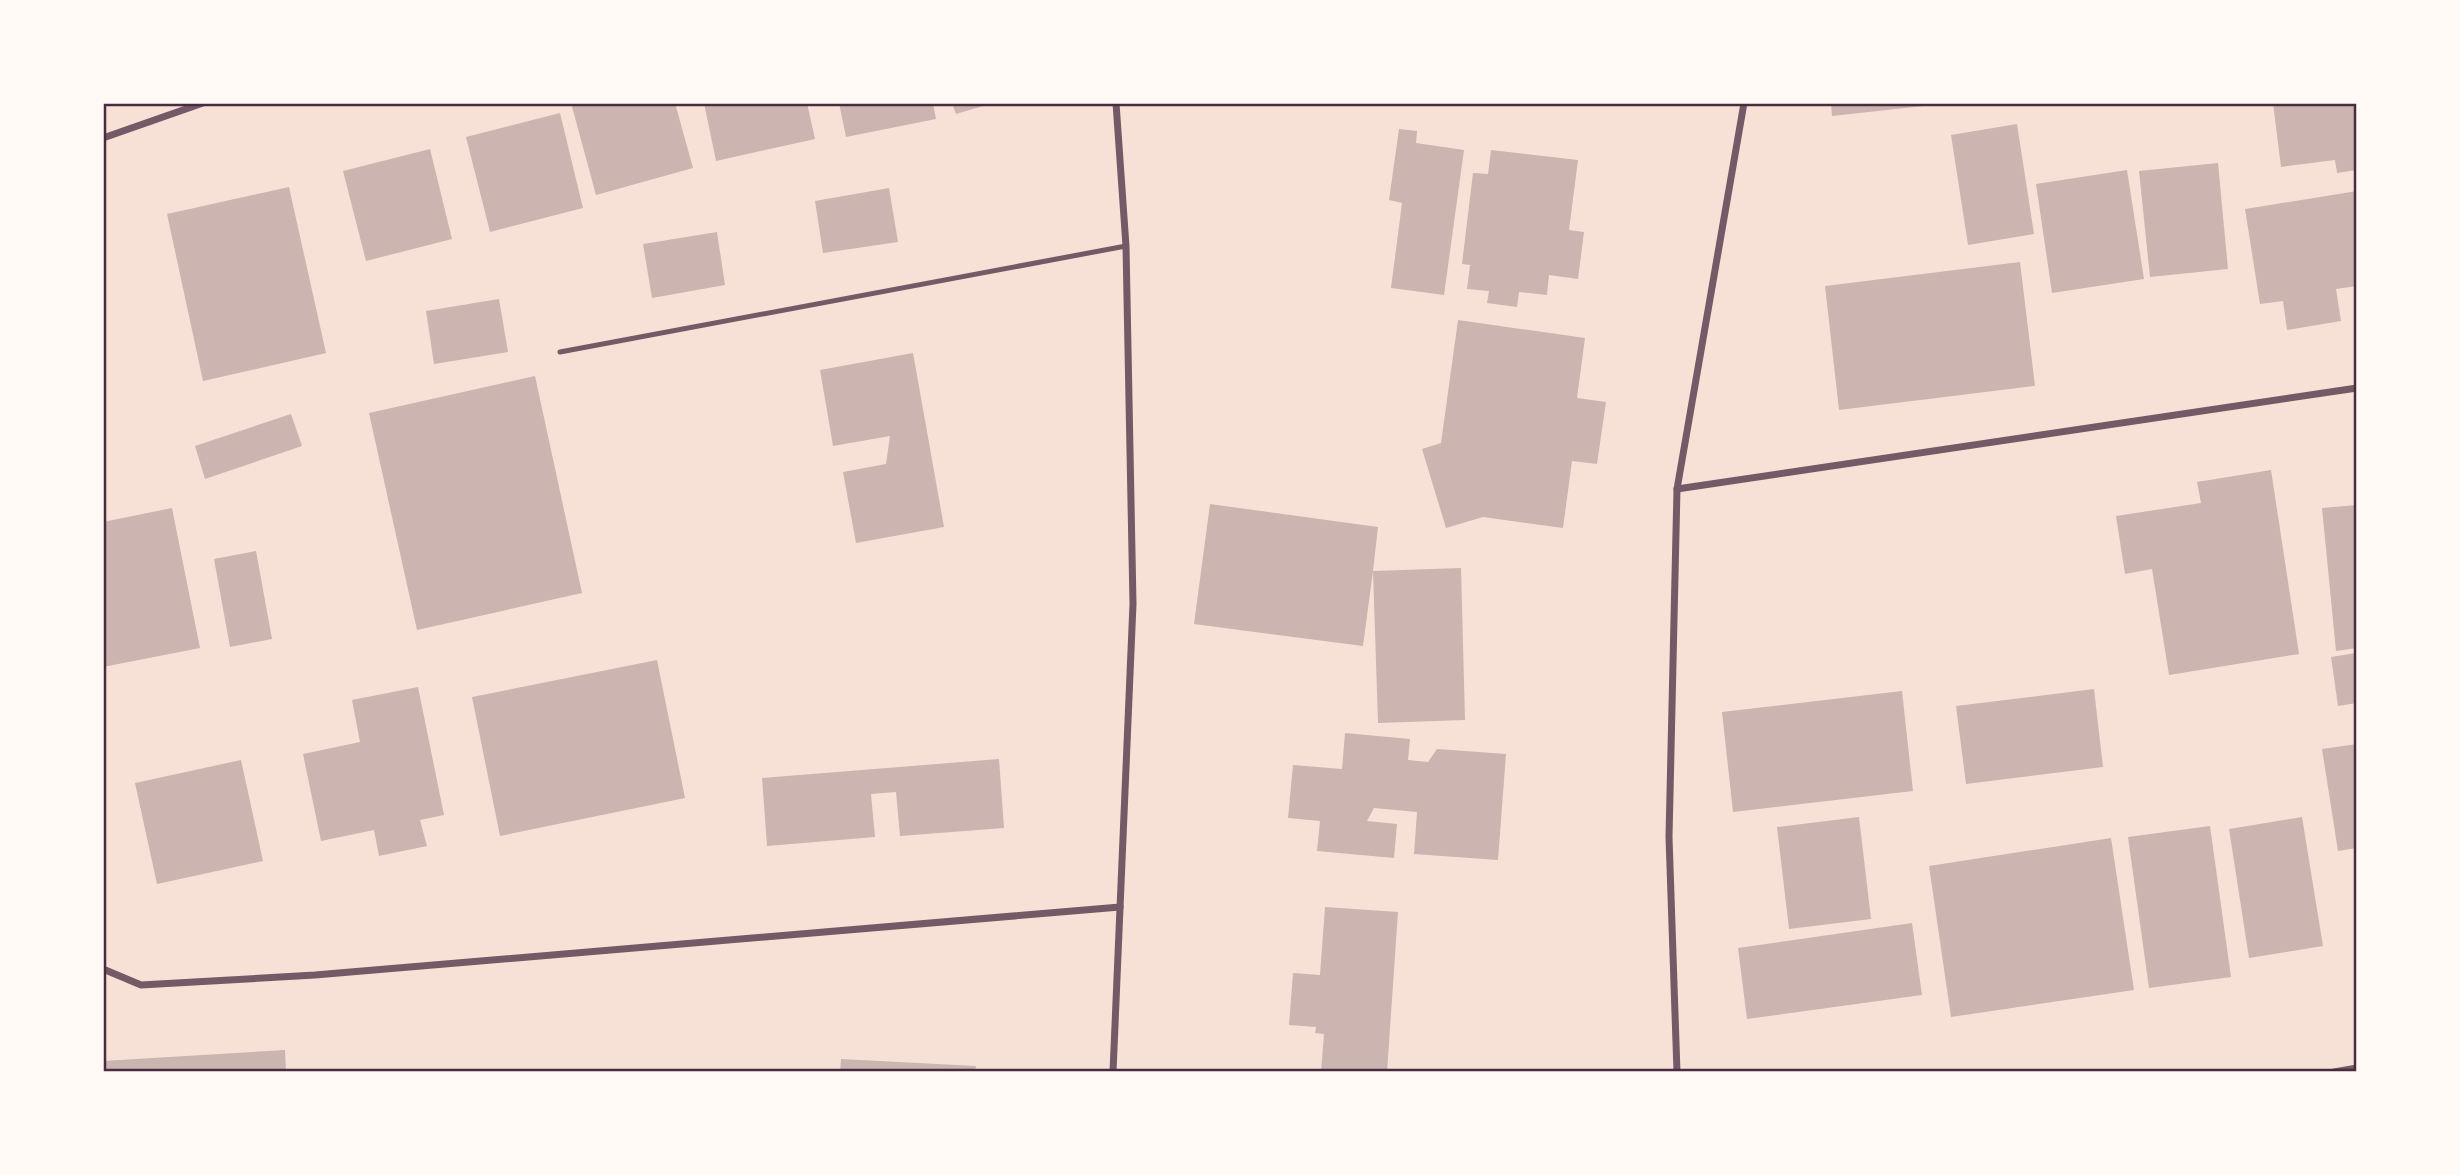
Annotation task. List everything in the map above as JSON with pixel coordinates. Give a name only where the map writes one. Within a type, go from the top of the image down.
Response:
[{"type":"street","points":[[103,138],[203,103]]},
{"type":"street","points":[[1113,1072],[1133,604],[1126,246],[1116,103]]},
{"type":"street","points":[[1677,1072],[1669,837],[1677,489],[1744,103]]},
{"type":"street","points":[[1677,489],[2357,388]]},
{"type":"street","points":[[103,969],[141,985],[315,975],[1120,907]]},
{"type":"street","points":[[2333,1072],[2357,1068]]},
{"type":"lane","points":[[560,352],[1126,246]]},
{"type":"building","points":[[571,103],[675,103],[693,168],[596,195]]},
{"type":"building","points":[[704,103],[807,103],[815,139],[716,161]]},
{"type":"building","points":[[839,103],[933,103],[936,119],[846,137]]},
{"type":"building","points":[[952,103],[990,103],[990,104],[956,114]]},
{"type":"building","points":[[1831,103],[1933,103],[1933,105],[1832,116]]},
{"type":"building","points":[[2273,103],[2357,103],[2357,170],[2337,173],[2335,160],[2281,167]]},
{"type":"building","points":[[560,113],[583,208],[490,232],[466,137]]},
{"type":"building","points":[[2017,124],[2034,234],[1968,245],[1951,135]]},
{"type":"building","points":[[1399,129],[1417,131],[1416,143],[1464,150],[1444,295],[1391,288],[1402,203],[1389,200]]},
{"type":"building","points":[[430,149],[452,239],[366,261],[343,171]]},
{"type":"building","points":[[1491,150],[1578,160],[1569,230],[1584,232],[1578,279],[1549,275],[1547,295],[1519,292],[1517,307],[1487,303],[1489,291],[1467,289],[1470,265],[1462,264],[1473,173],[1488,174]]},
{"type":"building","points":[[2218,163],[2228,269],[2150,277],[2139,171]]},
{"type":"building","points":[[2127,170],[2144,279],[2052,293],[2036,184]]},
{"type":"building","points":[[289,187],[326,353],[203,381],[167,214]]},
{"type":"building","points":[[889,188],[898,242],[823,253],[815,201]]},
{"type":"building","points":[[2357,191],[2357,286],[2336,289],[2341,321],[2287,330],[2283,301],[2260,304],[2245,209]]},
{"type":"building","points":[[717,232],[725,285],[652,298],[643,244]]},
{"type":"building","points":[[2020,262],[2035,386],[1839,410],[1825,286]]},
{"type":"building","points":[[499,299],[508,352],[434,364],[426,311]]},
{"type":"building","points":[[1458,320],[1585,338],[1577,398],[1606,402],[1597,464],[1572,461],[1563,528],[1483,517],[1446,528],[1422,449],[1441,443]]},
{"type":"building","points":[[913,353],[944,527],[856,543],[843,472],[886,464],[890,436],[833,446],[820,370]]},
{"type":"building","points":[[535,376],[582,593],[417,630],[369,413]]},
{"type":"building","points":[[291,414],[302,446],[205,479],[195,446]]},
{"type":"building","points":[[2271,470],[2299,654],[2169,675],[2152,569],[2125,574],[2116,516],[2201,503],[2197,482]]},
{"type":"building","points":[[1210,504],[1378,527],[1363,646],[1194,624]]},
{"type":"building","points":[[2357,505],[2357,648],[2336,651],[2322,508]]},
{"type":"building","points":[[172,508],[200,648],[103,667],[103,522]]},
{"type":"building","points":[[256,551],[272,639],[230,647],[214,559]]},
{"type":"building","points":[[1461,568],[1465,720],[1378,723],[1373,571]]},
{"type":"building","points":[[2356,653],[2357,703],[2338,706],[2331,657]]},
{"type":"building","points":[[657,660],[685,798],[500,836],[472,697]]},
{"type":"building","points":[[418,687],[444,815],[420,820],[427,846],[379,856],[374,830],[321,841],[303,754],[360,742],[352,700]]},
{"type":"building","points":[[2094,689],[2103,767],[1966,784],[1956,706]]},
{"type":"building","points":[[1902,691],[1913,791],[1733,812],[1722,712]]},
{"type":"building","points":[[1345,733],[1410,739],[1408,760],[1428,762],[1437,749],[1506,754],[1498,860],[1414,854],[1417,812],[1374,808],[1367,821],[1397,824],[1394,858],[1317,851],[1320,821],[1288,818],[1293,765],[1342,769]]},
{"type":"building","points":[[2357,744],[2357,848],[2338,851],[2322,749]]},
{"type":"building","points":[[999,759],[1004,828],[900,836],[896,792],[871,794],[875,837],[767,846],[762,778]]},
{"type":"building","points":[[241,760],[263,861],[157,884],[135,783]]},
{"type":"building","points":[[1859,817],[1871,919],[1789,929],[1777,827]]},
{"type":"building","points":[[2302,817],[2323,946],[2249,958],[2229,829]]},
{"type":"building","points":[[2210,826],[2231,977],[2149,988],[2128,837]]},
{"type":"building","points":[[2111,838],[2134,990],[1951,1017],[1929,866]]},
{"type":"building","points":[[1325,907],[1398,912],[1387,1072],[1321,1072],[1324,1034],[1315,1033],[1316,1027],[1289,1025],[1293,973],[1320,975]]},
{"type":"building","points":[[1912,923],[1922,995],[1747,1019],[1738,948]]},
{"type":"building","points":[[285,1050],[286,1072],[103,1072],[103,1061]]},
{"type":"building","points":[[841,1059],[976,1066],[975,1072],[840,1072]]}]
